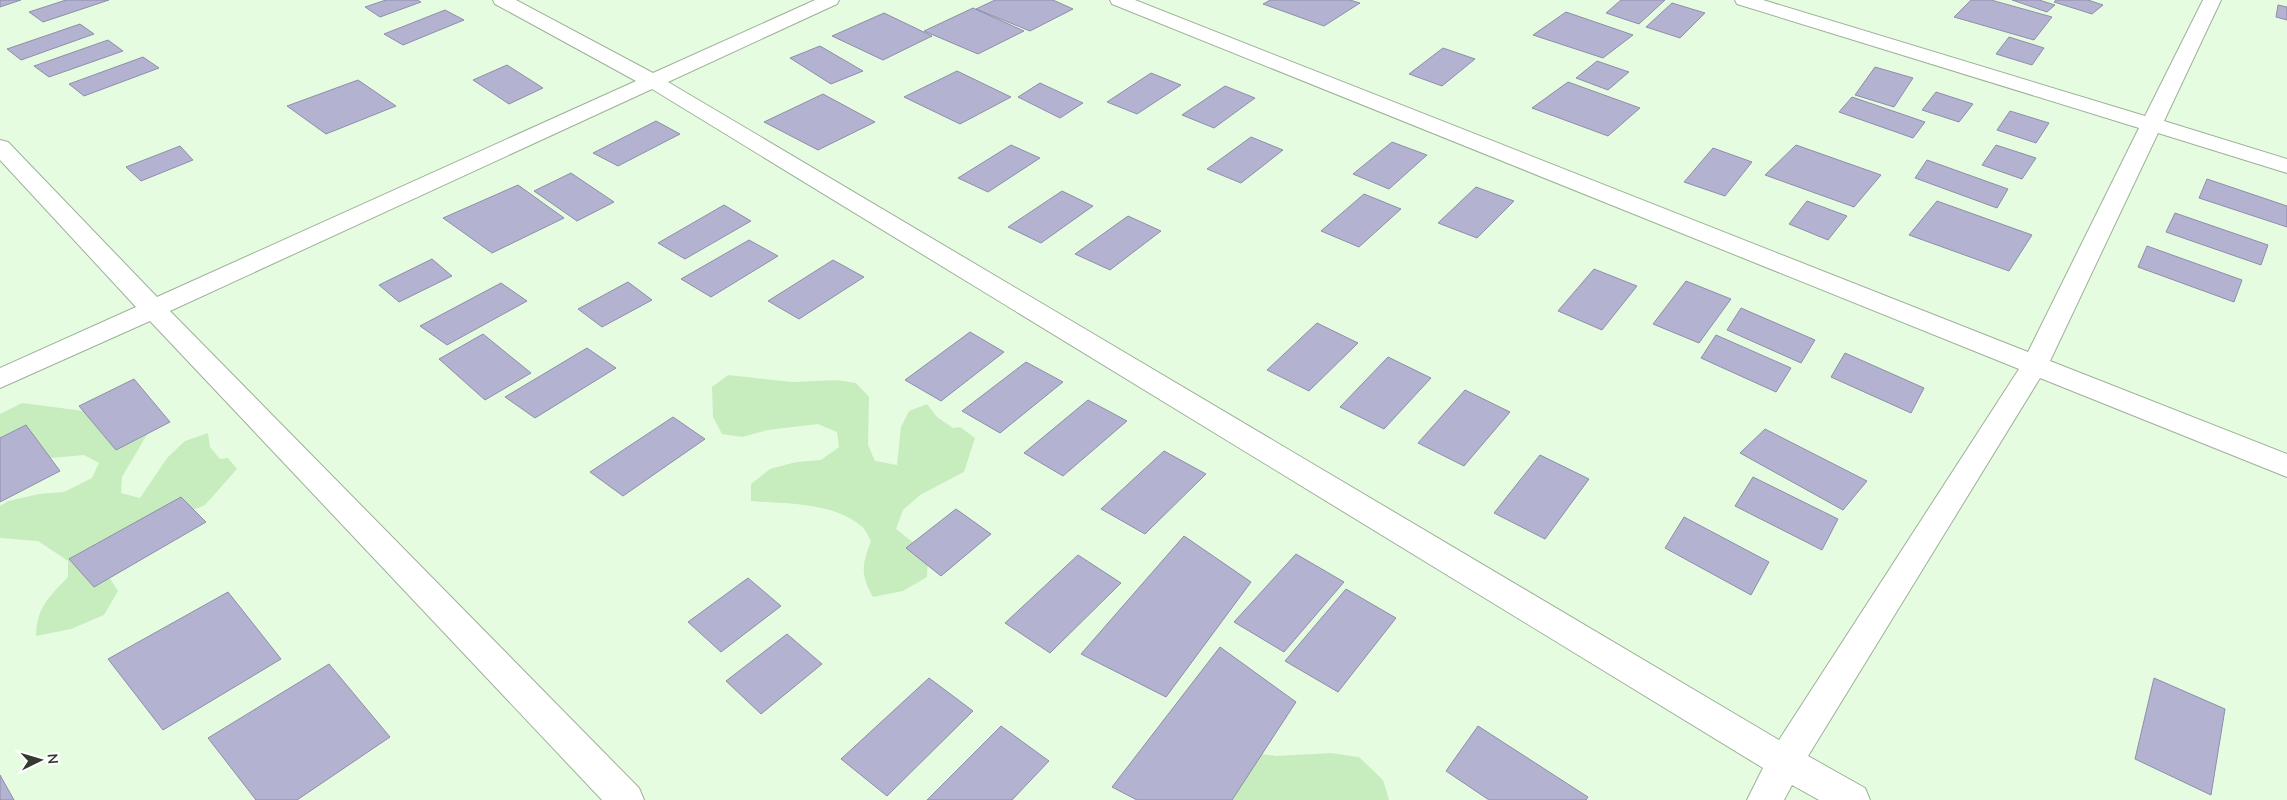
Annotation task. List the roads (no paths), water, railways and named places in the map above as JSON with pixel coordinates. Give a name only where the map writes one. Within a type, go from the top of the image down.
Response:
[{"type":"street","points":[[502,0],[654,82],[1785,762],[1852,800]]},
{"type":"street","points":[[0,380],[830,0]]},
{"type":"street","points":[[1119,0],[2287,466]]},
{"type":"street","points":[[1744,0],[2287,166]]},
{"type":"street","points":[[1765,800],[1785,762],[2035,365],[2212,0]]},
{"type":"street","points":[[0,147],[154,310],[626,800]]}]
